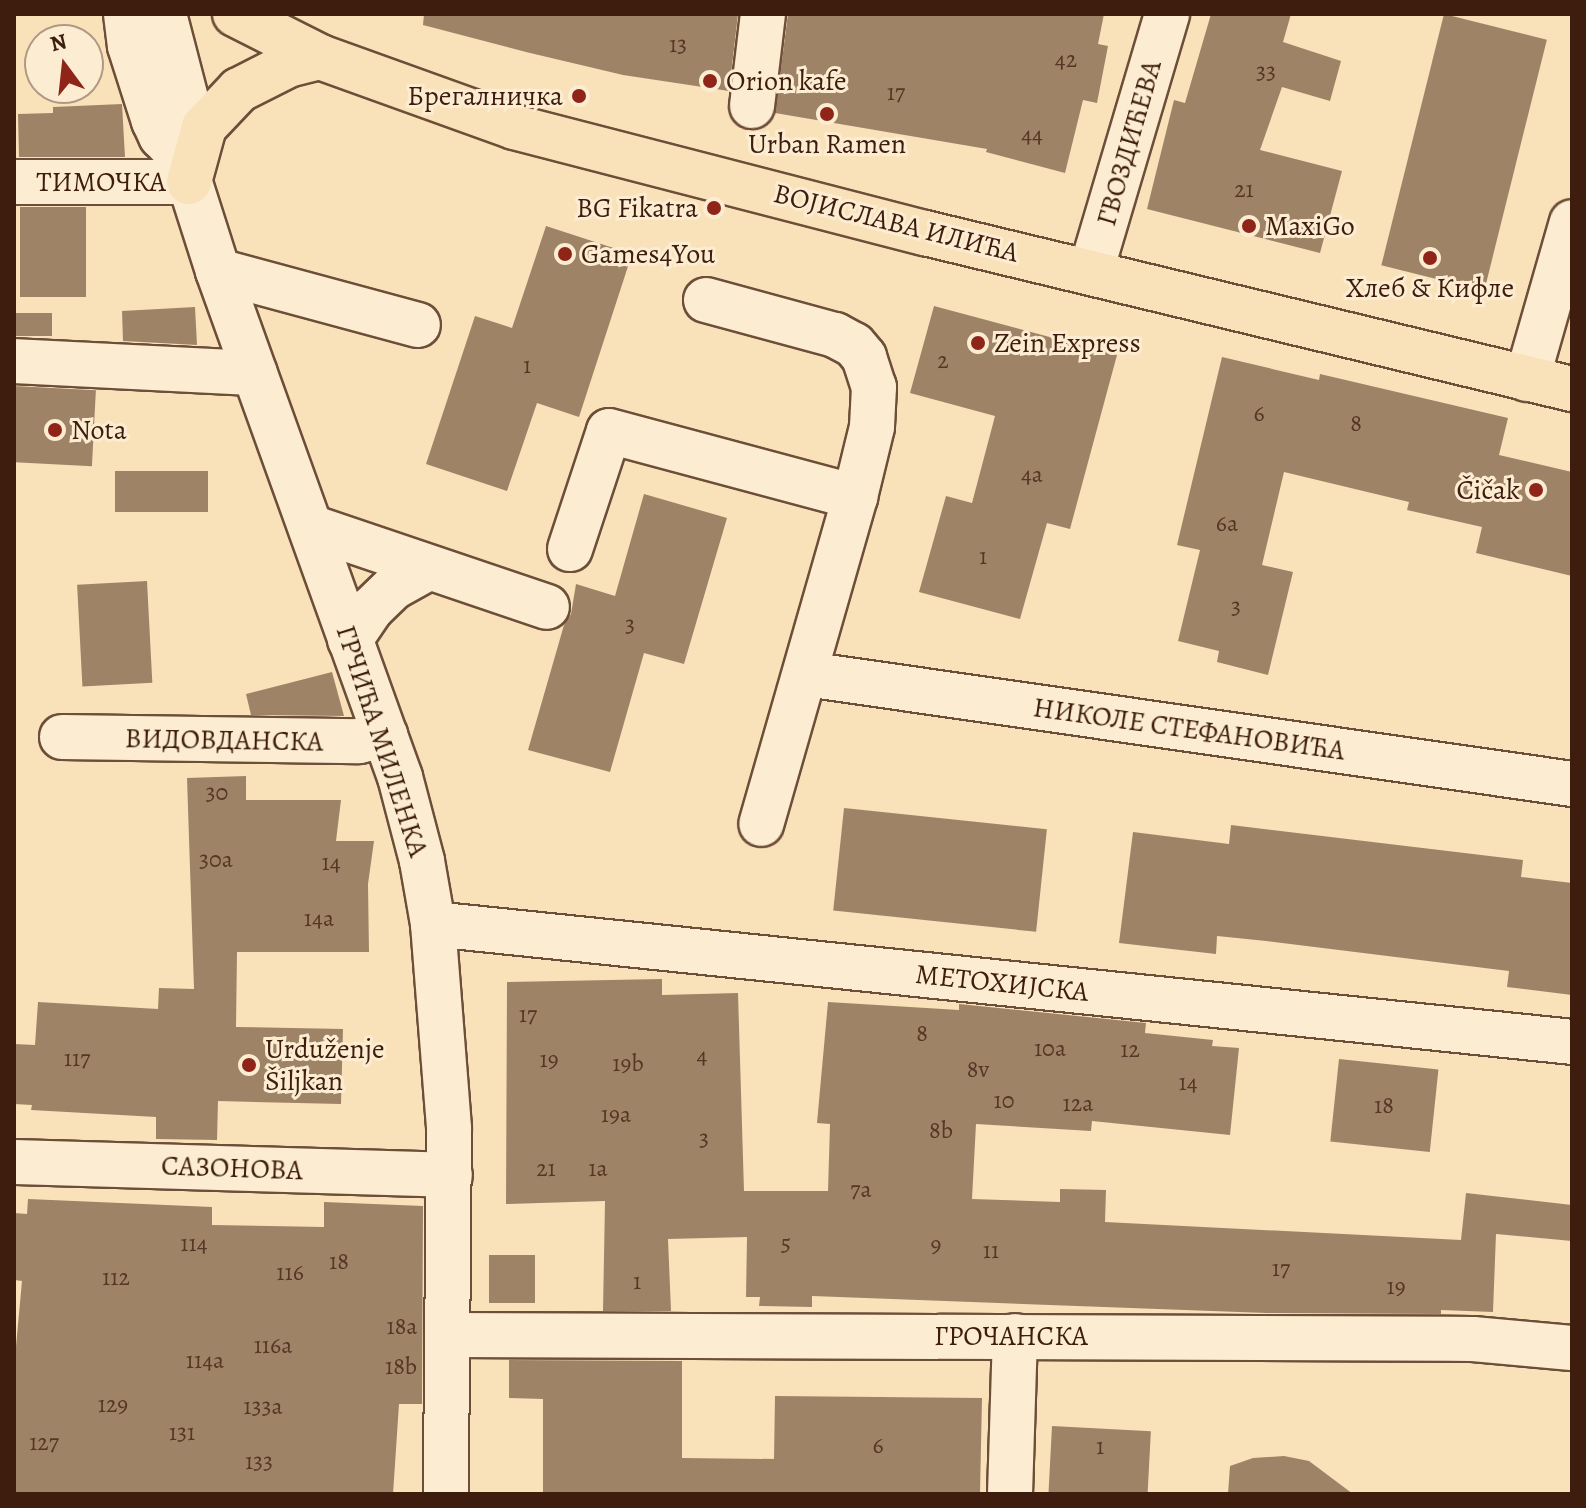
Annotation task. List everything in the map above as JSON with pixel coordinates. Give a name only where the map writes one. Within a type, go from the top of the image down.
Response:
[{"type":"main road","name":"ВОЈИСЛАВА ИЛИЋА","points":[[235,14],[320,57],[514,127],[925,233],[1572,389]]},
{"type":"main road","points":[[185,170],[204,127],[239,90],[288,65],[320,57]]},
{"type":"street","name":"ГРЧИЋА МИЛЕНКА","points":[[126,14],[130,46],[154,121],[185,170],[218,271],[385,735],[422,861],[433,924],[450,1175],[446,1494]]},
{"type":"street","name":"ГРЧИЋА МИЛЕНКА","points":[[164,14],[190,114],[185,170]]},
{"type":"street","points":[[752,106],[763,14]]},
{"type":"street","name":"ГВОЗДИЋЕВА","points":[[1091,271],[1167,14]]},
{"type":"street","name":"ТИМОЧКА","points":[[14,182],[185,170]]},
{"type":"street","points":[[1527,379],[1572,222]]},
{"type":"street","points":[[218,271],[418,325]]},
{"type":"street","points":[[706,300],[835,335],[854,345],[864,357],[874,387],[875,404],[855,497],[761,824]]},
{"type":"street","points":[[14,361],[255,373]]},
{"type":"street","points":[[570,549],[609,431],[855,497]]},
{"type":"street","points":[[311,527],[547,607]]},
{"type":"street","points":[[350,640],[371,609],[394,587],[428,568]]},
{"type":"street","name":"НИКОЛЕ СТЕФАНОВИЋА","points":[[806,674],[1572,784]]},
{"type":"street","name":"ВИДОВДАНСКА","points":[[62,737],[359,741],[385,735]]},
{"type":"street","name":"МЕТОХИЈСКА","points":[[433,924],[1572,1042]]},
{"type":"street","name":"САЗОНОВА","points":[[14,1162],[450,1175]]},
{"type":"street","name":"ГРОЧАНСКА","points":[[450,1335],[1473,1339],[1572,1348]]},
{"type":"street","points":[[1010,1494],[1015,1336]]},
{"type":"building","points":[[424,14],[738,14],[729,91],[623,75],[526,52],[423,25]]},
{"type":"building","points":[[788,14],[1104,14],[1098,44],[1108,46],[1097,103],[1083,100],[1065,173],[986,152],[987,149],[775,113]]},
{"type":"building","points":[[1211,14],[1291,14],[1283,42],[1341,61],[1330,101],[1282,87],[1260,150],[1342,171],[1320,253],[1147,209],[1174,100],[1185,103]]},
{"type":"building","points":[[1444,14],[1547,40],[1484,291],[1381,265]]},
{"type":"building","points":[[122,104],[125,157],[19,157],[18,114],[53,113],[53,107]]},
{"type":"building","points":[[20,207],[86,207],[86,297],[20,297]]},
{"type":"building","points":[[546,226],[632,254],[579,417],[537,403],[507,491],[426,464],[475,316],[512,328]]},
{"type":"building","points":[[934,306],[1117,355],[1070,529],[1047,523],[1020,619],[919,592],[946,496],[972,503],[995,416],[910,393]]},
{"type":"building","points":[[195,307],[197,345],[123,341],[122,311]]},
{"type":"building","points":[[14,313],[52,313],[52,336],[14,336]]},
{"type":"building","points":[[1222,357],[1319,380],[1320,374],[1508,418],[1499,455],[1572,472],[1572,576],[1476,553],[1482,527],[1407,510],[1409,502],[1284,472],[1262,565],[1293,572],[1268,675],[1217,662],[1219,651],[1178,641],[1200,550],[1177,545]]},
{"type":"building","name":"Nota","points":[[14,386],[96,390],[92,466],[14,462]]},
{"type":"building","points":[[115,471],[208,471],[208,512],[115,512]]},
{"type":"building","points":[[644,494],[727,518],[684,664],[644,653],[610,772],[528,750],[564,625],[571,614],[576,584],[615,596]]},
{"type":"building","points":[[147,581],[152,683],[82,687],[77,585]]},
{"type":"building","points":[[332,672],[344,716],[251,715],[246,694]]},
{"type":"building","points":[[246,776],[246,800],[341,800],[336,841],[374,841],[368,884],[369,952],[237,952],[236,1027],[343,1029],[341,1104],[218,1101],[217,1140],[156,1139],[156,1117],[31,1110],[32,1105],[14,1104],[14,1044],[35,1045],[38,1002],[158,1009],[159,988],[194,989],[187,778]]},
{"type":"building","points":[[844,808],[1047,829],[1036,932],[833,910]]},
{"type":"building","points":[[1231,825],[1523,860],[1521,877],[1572,883],[1572,995],[1507,987],[1509,971],[1266,941],[1217,936],[1216,954],[1119,943],[1133,832],[1229,844]]},
{"type":"building","points":[[662,979],[662,995],[738,993],[744,1191],[828,1191],[830,1124],[817,1123],[828,1002],[959,1010],[959,1004],[1146,1023],[1145,1033],[1213,1040],[1212,1046],[1239,1048],[1230,1135],[1092,1121],[1091,1131],[976,1124],[972,1199],[1060,1202],[1060,1189],[1106,1190],[1105,1222],[1461,1240],[1466,1193],[1572,1205],[1572,1241],[1496,1234],[1493,1312],[1441,1310],[1441,1314],[1266,1313],[812,1296],[812,1307],[759,1306],[760,1297],[746,1297],[747,1237],[668,1239],[671,1311],[603,1311],[605,1201],[506,1204],[507,982]]},
{"type":"building","points":[[1339,1059],[1438,1069],[1430,1152],[1330,1142]]},
{"type":"building","points":[[28,1199],[212,1207],[212,1225],[324,1227],[324,1202],[423,1206],[422,1404],[399,1404],[393,1494],[14,1494],[14,1368],[22,1281],[14,1280],[14,1213],[27,1214]]},
{"type":"building","points":[[489,1255],[535,1255],[535,1303],[489,1303]]},
{"type":"building","points":[[509,1360],[682,1361],[682,1458],[774,1459],[775,1396],[982,1398],[980,1494],[543,1494],[543,1399],[509,1398]]},
{"type":"building","points":[[1052,1426],[1151,1431],[1148,1494],[1048,1494]]},
{"type":"building","points":[[1284,1456],[1309,1461],[1353,1494],[1228,1494],[1230,1466],[1253,1458]]},
{"type":"place","name":"Orion kafe","points":[[710,81]]},
{"type":"place","name":"Брегалничка","points":[[579,96]]},
{"type":"place","name":"Urban Ramen","points":[[827,114]]},
{"type":"place","name":"BG Fikatra","points":[[714,208]]},
{"type":"place","name":"MaxiGo","points":[[1249,226]]},
{"type":"place","name":"Games4You","points":[[565,254]]},
{"type":"place","name":"Хлеб & Кифле","points":[[1430,258]]},
{"type":"place","name":"Zein Express","points":[[978,343]]},
{"type":"place","name":"Nota","points":[[55,430]]},
{"type":"place","name":"Čičak","points":[[1536,490]]},
{"type":"place","name":"Urduženje Šiljkan","points":[[249,1065]]}]
